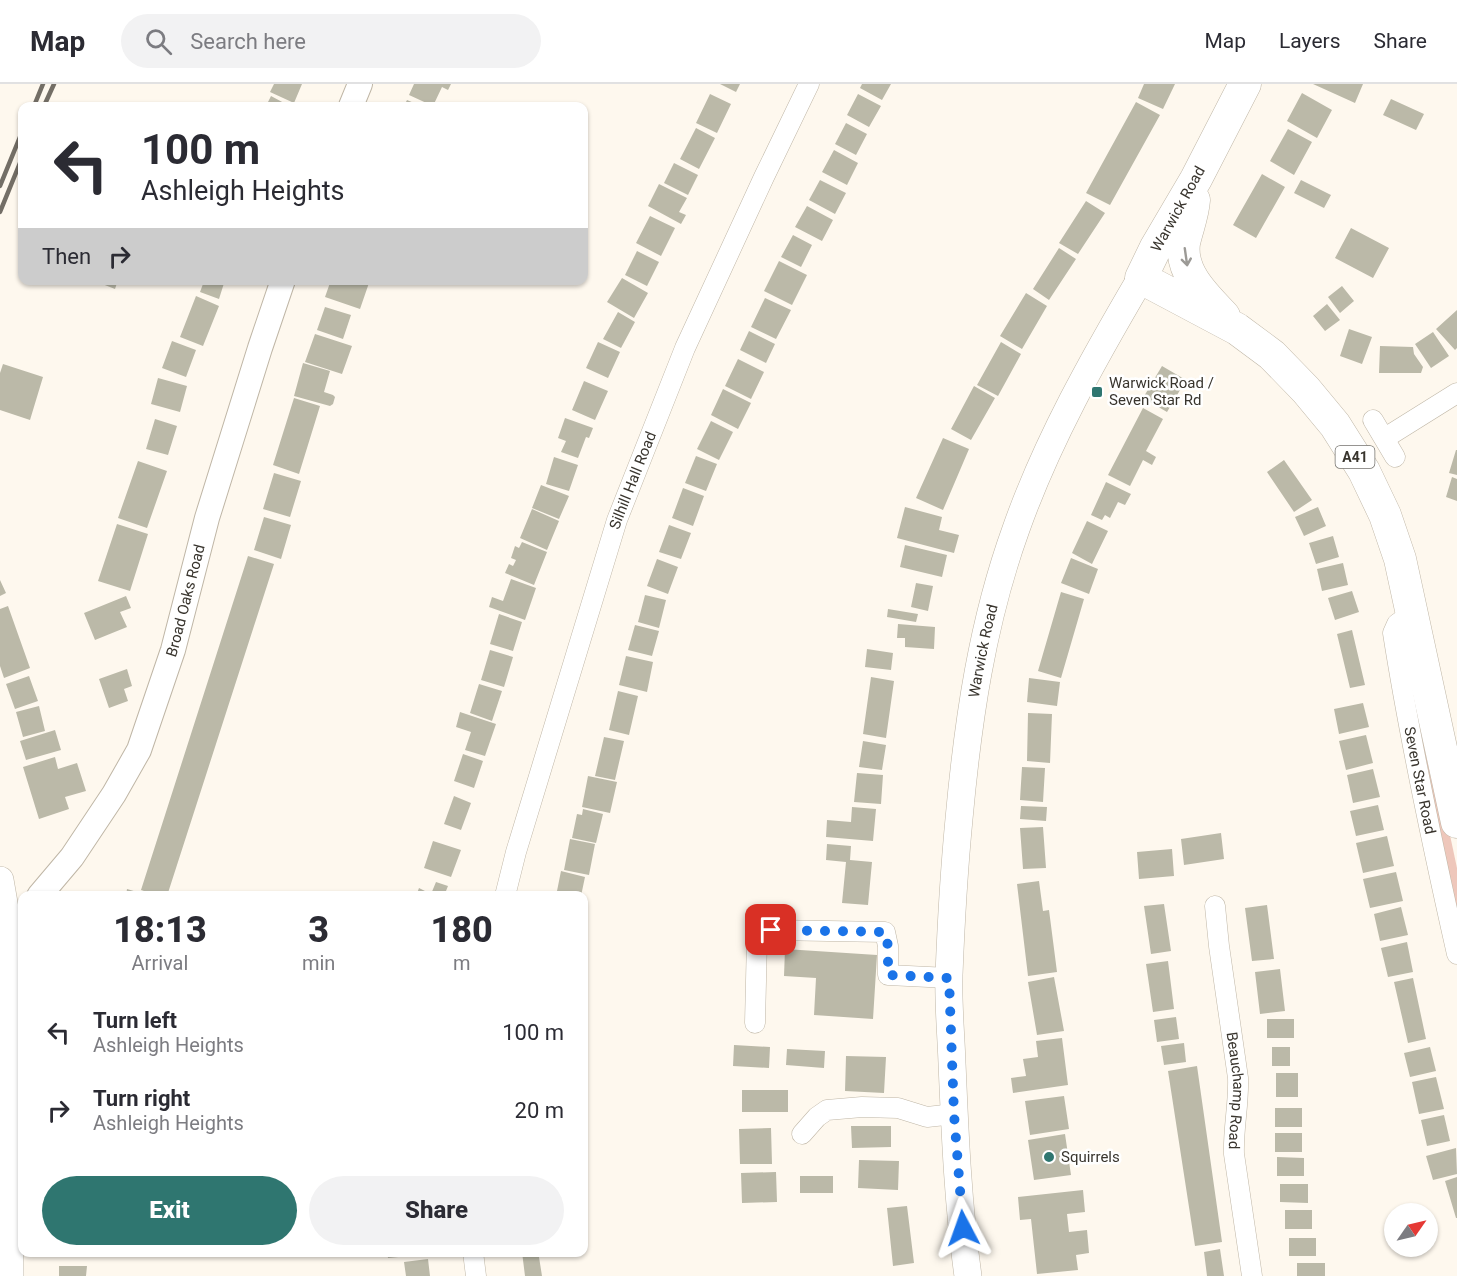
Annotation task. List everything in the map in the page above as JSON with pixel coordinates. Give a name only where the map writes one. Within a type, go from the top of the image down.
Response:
[{"type":"highway","name":"Warwick Road","points":[[1141,278],[1245,84]]},
{"type":"highway","name":"Seven Star Road","points":[[1196,179],[1194,205],[1184,244],[1185,262],[1193,279],[1202,292],[1237,329],[1272,356],[1306,390],[1335,425],[1364,471],[1386,515],[1400,559],[1457,822]]},
{"type":"highway","name":"Seven Star Road","points":[[1141,278],[1237,329]]},
{"type":"main road","name":"Warwick Road","points":[[968,1276],[964,1251],[954,1114],[949,978],[955,865],[965,749],[976,679],[998,583],[1036,478],[1095,359],[1141,278]]},
{"type":"main road","points":[[0,880],[15,921],[10,1276]]},
{"type":"street","points":[[353,102],[360,84]]},
{"type":"street","name":"Silhill Hall Road","points":[[506,891],[616,520],[685,348],[809,84]]},
{"type":"street","name":"Broad Oaks Road","points":[[43,891],[72,857],[114,794],[139,750],[173,650],[207,518],[281,285]]},
{"type":"street","points":[[1385,438],[1457,393]]},
{"type":"street","points":[[1373,420],[1395,457]]},
{"type":"street","name":"Seven Star Road","points":[[1412,614],[1397,624],[1394,633],[1403,696],[1424,804],[1457,954]]},
{"type":"street","name":"Beauchamp Road","points":[[1215,906],[1238,1078],[1239,1095],[1234,1154],[1252,1276]]},
{"type":"street","points":[[755,1023],[757,939],[763,933],[771,930],[885,932],[888,946],[888,975],[949,978]]},
{"type":"street","points":[[802,1134],[817,1117],[827,1110],[862,1107],[897,1108],[927,1117],[954,1114]]},
{"type":"street","points":[[474,1257],[476,1276]]},
{"type":"shaded area","points":[[1408,638],[1457,868],[1457,926],[1409,702]]},
{"type":"building","points":[[274,84],[302,84],[294,102],[270,92]]},
{"type":"building","points":[[414,84],[451,84],[448,90],[442,87],[435,102],[424,102],[409,95]]},
{"type":"building","points":[[720,84],[740,84],[736,92]]},
{"type":"building","points":[[862,84],[891,84],[882,100],[860,88]]},
{"type":"building","points":[[1144,84],[1175,84],[1163,109],[1138,98]]},
{"type":"building","points":[[1313,84],[1363,84],[1355,103]]},
{"type":"building","points":[[1302,93],[1332,110],[1317,138],[1287,121]]},
{"type":"building","points":[[710,94],[731,104],[717,133],[696,123]]},
{"type":"building","points":[[858,94],[881,106],[869,127],[847,115]]},
{"type":"building","points":[[271,96],[282,102],[268,102]]},
{"type":"building","points":[[1391,99],[1424,114],[1416,130],[1383,115]]},
{"type":"building","points":[[1136,102],[1160,115],[1110,205],[1086,193]]},
{"type":"building","points":[[846,123],[867,134],[856,155],[835,144]]},
{"type":"building","points":[[696,128],[715,138],[699,169],[680,159]]},
{"type":"building","points":[[1288,129],[1312,142],[1294,175],[1270,161]]},
{"type":"building","points":[[834,150],[858,163],[847,185],[822,172]]},
{"type":"building","points":[[674,163],[698,175],[688,195],[664,183]]},
{"type":"building","points":[[1262,174],[1285,187],[1256,238],[1233,225]]},
{"type":"building","points":[[820,180],[846,193],[835,214],[809,200]]},
{"type":"building","points":[[1301,180],[1331,195],[1324,208],[1294,193]]},
{"type":"building","points":[[659,184],[687,198],[679,212],[686,215],[681,224],[648,206]]},
{"type":"building","points":[[1086,201],[1105,213],[1078,254],[1059,243]]},
{"type":"building","points":[[807,206],[833,220],[822,241],[795,227]]},
{"type":"building","points":[[650,216],[675,228],[661,256],[636,243]]},
{"type":"building","points":[[1351,228],[1389,248],[1373,278],[1335,258]]},
{"type":"building","points":[[793,235],[812,245],[801,267],[781,257]]},
{"type":"building","points":[[1059,248],[1076,259],[1049,300],[1033,289]]},
{"type":"building","points":[[637,251],[659,262],[647,286],[625,275]]},
{"type":"building","points":[[779,261],[807,275],[792,305],[764,291]]},
{"type":"building","points":[[622,278],[648,293],[634,318],[607,302]]},
{"type":"building","points":[[105,285],[116,285],[115,289]]},
{"type":"building","points":[[203,285],[223,285],[219,299],[200,292]]},
{"type":"building","points":[[329,285],[368,285],[360,309],[325,297]]},
{"type":"building","points":[[1342,286],[1354,301],[1340,313],[1328,297]]},
{"type":"building","points":[[1026,293],[1047,306],[1022,349],[1000,336]]},
{"type":"building","points":[[196,296],[219,306],[203,346],[180,337]]},
{"type":"building","points":[[765,298],[791,310],[776,339],[751,327]]},
{"type":"building","points":[[1327,304],[1340,320],[1325,331],[1313,316]]},
{"type":"building","points":[[325,307],[351,315],[343,339],[317,330]]},
{"type":"building","points":[[1457,310],[1457,348],[1455,350],[1436,329]]},
{"type":"building","points":[[618,312],[635,322],[621,348],[603,339]]},
{"type":"building","points":[[1349,329],[1372,337],[1362,364],[1340,356]]},
{"type":"building","points":[[749,331],[775,344],[766,363],[740,350]]},
{"type":"building","points":[[1433,332],[1449,356],[1431,368],[1415,344]]},
{"type":"building","points":[[315,334],[352,346],[342,374],[305,362]]},
{"type":"building","points":[[172,341],[196,350],[186,377],[162,368]]},
{"type":"building","points":[[598,342],[620,352],[608,378],[586,368]]},
{"type":"building","points":[[1001,342],[1021,354],[998,396],[977,385]]},
{"type":"building","points":[[1380,346],[1413,347],[1414,354],[1423,367],[1421,373],[1379,373]]},
{"type":"building","points":[[738,359],[764,372],[751,399],[725,386]]},
{"type":"building","points":[[303,363],[330,371],[324,392],[335,397],[333,404],[330,406],[294,396]]},
{"type":"building","points":[[3,364],[43,377],[30,420],[0,410],[0,373]]},
{"type":"building","points":[[1162,366],[1186,380],[1167,412],[1143,398]]},
{"type":"building","points":[[158,378],[187,386],[180,412],[151,404]]},
{"type":"building","points":[[584,381],[608,391],[595,420],[572,410]]},
{"type":"building","points":[[974,386],[995,398],[971,440],[951,429]]},
{"type":"building","points":[[723,389],[751,403],[738,429],[711,415]]},
{"type":"building","points":[[294,398],[320,406],[299,474],[273,465]]},
{"type":"building","points":[[1143,408],[1163,419],[1146,451],[1156,457],[1152,465],[1143,460],[1130,486],[1108,475]]},
{"type":"building","points":[[565,418],[593,428],[589,438],[586,437],[578,458],[561,452],[566,441],[558,438]]},
{"type":"building","points":[[155,419],[177,426],[168,455],[146,449]]},
{"type":"building","points":[[711,421],[733,432],[719,460],[697,449]]},
{"type":"building","points":[[943,438],[969,449],[943,510],[916,498]]},
{"type":"building","points":[[1457,450],[1457,475],[1449,473]]},
{"type":"building","points":[[696,456],[717,464],[706,491],[685,483]]},
{"type":"building","points":[[554,457],[578,465],[569,491],[546,484]]},
{"type":"building","points":[[1284,460],[1312,500],[1294,512],[1267,472]]},
{"type":"building","points":[[138,461],[167,471],[147,528],[118,518]]},
{"type":"building","points":[[274,473],[301,481],[290,517],[263,509]]},
{"type":"building","points":[[1452,477],[1457,479],[1457,501],[1446,497]]},
{"type":"building","points":[[1106,482],[1131,494],[1125,505],[1118,502],[1110,518],[1105,515],[1102,520],[1091,515]]},
{"type":"building","points":[[541,485],[569,496],[559,519],[532,508]]},
{"type":"building","points":[[683,488],[704,496],[693,526],[672,518]]},
{"type":"building","points":[[905,507],[942,517],[939,530],[959,535],[954,553],[897,538]]},
{"type":"building","points":[[1318,507],[1326,526],[1304,536],[1295,517]]},
{"type":"building","points":[[532,509],[559,521],[547,550],[520,538]]},
{"type":"building","points":[[264,517],[291,525],[281,559],[254,550]]},
{"type":"building","points":[[1087,521],[1108,531],[1092,564],[1072,553]]},
{"type":"building","points":[[117,524],[148,534],[130,591],[98,581]]},
{"type":"building","points":[[669,525],[691,533],[681,559],[659,552]]},
{"type":"building","points":[[1333,536],[1339,557],[1316,564],[1309,543]]},
{"type":"building","points":[[522,542],[547,552],[534,585],[505,573],[509,564],[513,566],[516,560],[511,558],[515,546],[519,548]]},
{"type":"building","points":[[905,545],[947,555],[942,577],[900,567]]},
{"type":"building","points":[[248,556],[274,564],[169,891],[141,890]]},
{"type":"building","points":[[1071,558],[1098,569],[1089,594],[1061,583]]},
{"type":"building","points":[[657,559],[678,567],[668,594],[647,586]]},
{"type":"building","points":[[1343,563],[1348,585],[1322,591],[1317,569]]},
{"type":"building","points":[[511,579],[536,588],[525,620],[489,607],[492,597],[503,601]]},
{"type":"building","points":[[0,580],[6,593],[0,596]]},
{"type":"building","points":[[916,583],[933,586],[928,611],[911,607]]},
{"type":"building","points":[[1352,591],[1359,612],[1335,620],[1328,598]]},
{"type":"building","points":[[1061,592],[1084,599],[1061,678],[1038,671]]},
{"type":"building","points":[[645,595],[666,600],[659,628],[638,622]]},
{"type":"building","points":[[126,596],[131,608],[120,612],[127,627],[95,640],[84,613]]},
{"type":"building","points":[[8,606],[30,668],[4,678],[0,666],[0,609]]},
{"type":"building","points":[[888,609],[918,614],[916,622],[887,617]]},
{"type":"building","points":[[499,614],[522,622],[513,651],[490,644]]},
{"type":"building","points":[[898,624],[935,627],[934,649],[905,647],[905,638],[897,638]]},
{"type":"building","points":[[635,625],[659,631],[652,656],[628,650]]},
{"type":"building","points":[[1352,630],[1365,685],[1350,688],[1337,634]]},
{"type":"building","points":[[867,649],[893,653],[891,670],[865,667]]},
{"type":"building","points":[[490,650],[513,657],[504,687],[481,680]]},
{"type":"building","points":[[626,656],[653,662],[647,692],[619,685]]},
{"type":"building","points":[[127,669],[132,686],[124,689],[128,701],[109,708],[99,679]]},
{"type":"building","points":[[29,676],[38,701],[15,709],[6,684]]},
{"type":"building","points":[[871,677],[894,681],[886,738],[863,734]]},
{"type":"building","points":[[1029,678],[1060,682],[1057,706],[1027,702]]},
{"type":"building","points":[[479,684],[502,691],[492,721],[470,713]]},
{"type":"building","points":[[618,691],[638,696],[629,735],[609,730]]},
{"type":"building","points":[[1363,703],[1369,727],[1339,734],[1334,709]]},
{"type":"building","points":[[39,706],[45,731],[23,737],[16,712]]},
{"type":"building","points":[[460,712],[496,724],[485,756],[465,750],[471,732],[456,727]]},
{"type":"building","points":[[1028,713],[1052,714],[1050,763],[1027,761]]},
{"type":"building","points":[[55,730],[61,750],[26,760],[20,741]]},
{"type":"building","points":[[1366,735],[1373,763],[1346,770],[1339,741]]},
{"type":"building","points":[[604,737],[624,741],[615,780],[595,776]]},
{"type":"building","points":[[863,741],[886,745],[882,770],[859,767]]},
{"type":"building","points":[[463,754],[483,761],[474,788],[454,781]]},
{"type":"building","points":[[55,757],[58,769],[77,763],[86,791],[65,797],[69,809],[39,819],[23,767]]},
{"type":"building","points":[[1022,767],[1045,768],[1043,802],[1020,800]]},
{"type":"building","points":[[1373,769],[1380,797],[1353,803],[1347,775]]},
{"type":"building","points":[[857,773],[883,775],[881,804],[854,802]]},
{"type":"building","points":[[588,776],[617,782],[610,813],[582,807]]},
{"type":"building","points":[[454,796],[471,803],[461,830],[444,824]]},
{"type":"building","points":[[1378,805],[1384,830],[1356,836],[1350,811]]},
{"type":"building","points":[[1021,806],[1047,807],[1046,821],[1020,819]]},
{"type":"building","points":[[852,807],[876,809],[873,841],[826,837],[827,820],[851,822]]},
{"type":"building","points":[[583,809],[603,814],[596,843],[572,838],[577,814],[582,815]]},
{"type":"building","points":[[1043,827],[1046,868],[1023,869],[1020,828]]},
{"type":"building","points":[[1221,833],[1224,859],[1184,865],[1181,839]]},
{"type":"building","points":[[1387,836],[1394,866],[1363,873],[1356,843]]},
{"type":"building","points":[[570,839],[595,844],[589,875],[564,870]]},
{"type":"building","points":[[433,841],[461,850],[451,877],[424,868]]},
{"type":"building","points":[[827,844],[851,846],[850,860],[872,862],[868,905],[842,903],[846,862],[826,860]]},
{"type":"building","points":[[1172,849],[1174,876],[1139,879],[1137,852]]},
{"type":"building","points":[[561,871],[585,877],[582,891],[557,891]]},
{"type":"building","points":[[1396,872],[1403,901],[1370,908],[1363,879]]},
{"type":"building","points":[[1039,881],[1043,911],[1049,910],[1057,972],[1028,976],[1017,884]]},
{"type":"building","points":[[436,882],[448,886],[446,891],[432,891]]},
{"type":"building","points":[[1164,904],[1171,951],[1151,954],[1144,906]]},
{"type":"building","points":[[1267,905],[1274,959],[1252,961],[1245,908]]},
{"type":"building","points":[[1401,907],[1408,935],[1380,941],[1374,914]]},
{"type":"building","points":[[1407,942],[1413,972],[1388,977],[1381,948]]},
{"type":"building","points":[[785,949],[877,955],[873,1019],[814,1015],[816,978],[784,976]]},
{"type":"building","points":[[1168,961],[1174,1009],[1153,1012],[1146,964]]},
{"type":"building","points":[[1280,969],[1285,1011],[1260,1014],[1255,972]]},
{"type":"building","points":[[1054,977],[1064,1031],[1037,1035],[1028,982]]},
{"type":"building","points":[[1413,978],[1426,1039],[1408,1043],[1394,982]]},
{"type":"building","points":[[1176,1017],[1179,1039],[1157,1042],[1154,1020]]},
{"type":"building","points":[[1267,1019],[1294,1019],[1294,1038],[1267,1038]]},
{"type":"building","points":[[1062,1038],[1068,1085],[1013,1093],[1011,1078],[1026,1076],[1023,1059],[1038,1057],[1036,1041]]},
{"type":"building","points":[[1184,1043],[1186,1062],[1164,1065],[1161,1046]]},
{"type":"building","points":[[734,1045],[770,1047],[769,1068],[733,1066]]},
{"type":"building","points":[[1272,1047],[1290,1047],[1290,1066],[1272,1066]]},
{"type":"building","points":[[1430,1047],[1436,1071],[1410,1077],[1404,1053]]},
{"type":"building","points":[[787,1049],[825,1051],[824,1068],[786,1065]]},
{"type":"building","points":[[846,1056],[886,1057],[884,1093],[845,1091]]},
{"type":"building","points":[[1197,1066],[1222,1242],[1195,1246],[1168,1071]]},
{"type":"building","points":[[1276,1073],[1298,1073],[1298,1097],[1276,1097]]},
{"type":"building","points":[[1436,1077],[1444,1109],[1419,1114],[1412,1082]]},
{"type":"building","points":[[742,1090],[788,1090],[788,1112],[742,1112]]},
{"type":"building","points":[[1064,1096],[1069,1129],[1030,1135],[1025,1101]]},
{"type":"building","points":[[1275,1108],[1302,1108],[1302,1127],[1275,1127]]},
{"type":"building","points":[[1444,1115],[1450,1141],[1427,1146],[1421,1120]]},
{"type":"building","points":[[851,1126],[891,1126],[891,1147],[852,1148]]},
{"type":"building","points":[[771,1128],[772,1164],[740,1164],[739,1129]]},
{"type":"building","points":[[1275,1133],[1302,1133],[1302,1152],[1275,1152]]},
{"type":"building","name":"Squirrels","points":[[1065,1134],[1071,1175],[1034,1180],[1028,1140]]},
{"type":"building","points":[[1456,1148],[1457,1174],[1433,1180],[1426,1156]]},
{"type":"building","points":[[1277,1157],[1304,1158],[1304,1176],[1277,1176]]},
{"type":"building","points":[[859,1160],[899,1161],[898,1190],[858,1188]]},
{"type":"building","points":[[776,1172],[777,1202],[742,1203],[741,1173]]},
{"type":"building","points":[[800,1176],[833,1176],[833,1193],[800,1193]]},
{"type":"building","points":[[1457,1177],[1457,1218],[1456,1218],[1445,1181]]},
{"type":"building","points":[[1280,1184],[1308,1184],[1308,1203],[1280,1202]]},
{"type":"building","points":[[1083,1190],[1085,1212],[1067,1214],[1069,1232],[1087,1230],[1089,1253],[1076,1255],[1078,1270],[1037,1274],[1031,1219],[1020,1220],[1018,1197]]},
{"type":"building","points":[[907,1206],[914,1263],[893,1266],[887,1208]]},
{"type":"building","points":[[1285,1210],[1312,1210],[1312,1229],[1285,1229]]},
{"type":"building","points":[[1289,1238],[1316,1238],[1316,1256],[1289,1256]]},
{"type":"building","points":[[1220,1249],[1224,1276],[1207,1276],[1204,1252]]},
{"type":"building","points":[[523,1257],[539,1257],[542,1276],[525,1276]]},
{"type":"building","points":[[428,1259],[430,1276],[406,1276],[404,1262]]},
{"type":"building","points":[[1297,1263],[1325,1263],[1325,1276],[1297,1276]]},
{"type":"building","points":[[59,1266],[87,1266],[86,1276],[59,1276]]},
{"type":"railway","points":[[36,102],[43,84]]},
{"type":"railway","points":[[46,102],[54,84]]},
{"type":"railway","points":[[0,186],[18,142]]},
{"type":"railway","points":[[0,212],[18,168]]},
{"type":"place","name":"Warwick Road / Seven Star Rd","points":[[1097,392]]},
{"type":"place","name":"Squirrels","points":[[1049,1157]]},
{"type":"route","points":[[771,930],[885,932],[888,946],[888,975],[949,978],[954,1114],[963,1228]]}]
